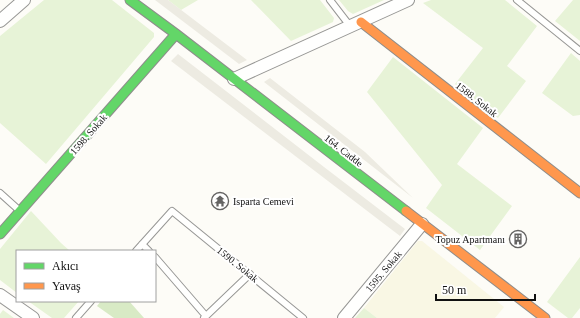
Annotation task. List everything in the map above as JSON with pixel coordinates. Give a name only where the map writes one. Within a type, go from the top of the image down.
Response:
[{"type":"street","points":[[0,21],[24,0]]},
{"type":"street","name":"164. Cadde","points":[[130,0],[545,318]]},
{"type":"street","points":[[234,79],[408,0]]},
{"type":"street","name":"1588. Sokak","points":[[355,24],[455,96],[580,193]]},
{"type":"street","name":"1598. Sokak","points":[[0,234],[176,34]]},
{"type":"street","name":"1595. Sokak","points":[[344,318],[422,224]]},
{"type":"street","points":[[0,294],[33,318]]},
{"type":"lane","name":"1588. Sokak","points":[[330,0],[355,24]]},
{"type":"lane","points":[[517,0],[580,51]]},
{"type":"lane","points":[[0,193],[20,211]]},
{"type":"lane","name":"1590. Sokak","points":[[142,244],[172,211],[303,318]]},
{"type":"lane","points":[[137,250],[142,244],[148,250]]},
{"type":"lane","points":[[156,258],[205,317],[250,274]]},
{"type":"lane","points":[[76,318],[90,302]]},
{"type":"shaded area","points":[[155,0],[168,0],[247,60],[239,64]]},
{"type":"shaded area","points":[[178,54],[405,229],[400,236],[171,61]]},
{"type":"shaded area","points":[[270,78],[365,152],[413,198],[264,82]]},
{"type":"shaded area","points":[[418,241],[422,241],[504,307],[495,318],[377,318],[364,308]]},
{"type":"green space","points":[[44,0],[112,0],[154,33],[154,37],[46,164],[0,123],[0,36]]},
{"type":"green space","points":[[168,0],[198,0],[181,10]]},
{"type":"green space","points":[[251,0],[320,0],[334,18],[333,22],[291,41]]},
{"type":"green space","points":[[339,0],[384,0],[353,14],[348,11]]},
{"type":"green space","points":[[431,0],[505,0],[537,26],[507,66],[526,81],[498,118],[455,84],[483,48],[423,3]]},
{"type":"green space","points":[[573,0],[580,0],[580,41],[555,21]]},
{"type":"green space","points":[[571,53],[580,61],[580,115],[573,116],[542,93]]},
{"type":"green space","points":[[393,57],[483,128],[457,164],[512,206],[480,250],[426,208],[442,185],[367,92]]},
{"type":"green space","points":[[31,211],[69,250],[16,250],[16,292],[0,280],[0,249]]},
{"type":"green space","points":[[580,257],[580,308],[572,318],[568,318],[547,302]]},
{"type":"green space","points":[[29,302],[78,302],[64,318],[52,318]]},
{"type":"green space","points":[[100,302],[130,302],[144,318],[114,318],[97,306]]},
{"type":"green space","points":[[364,308],[377,318],[355,318]]},
{"type":"green space","points":[[3,310],[14,318],[0,318],[0,314]]},
{"type":"traffic: fast","points":[[130,0],[406,211]]},
{"type":"traffic: fast","points":[[0,234],[176,34]]},
{"type":"traffic: slow","points":[[361,22],[580,193]]},
{"type":"traffic: slow","points":[[406,211],[545,318]]},
{"type":"place","name":"Isparta Cemevi","points":[[220,201]]},
{"type":"place","name":"Topuz Apartmanı","points":[[518,239]]}]
